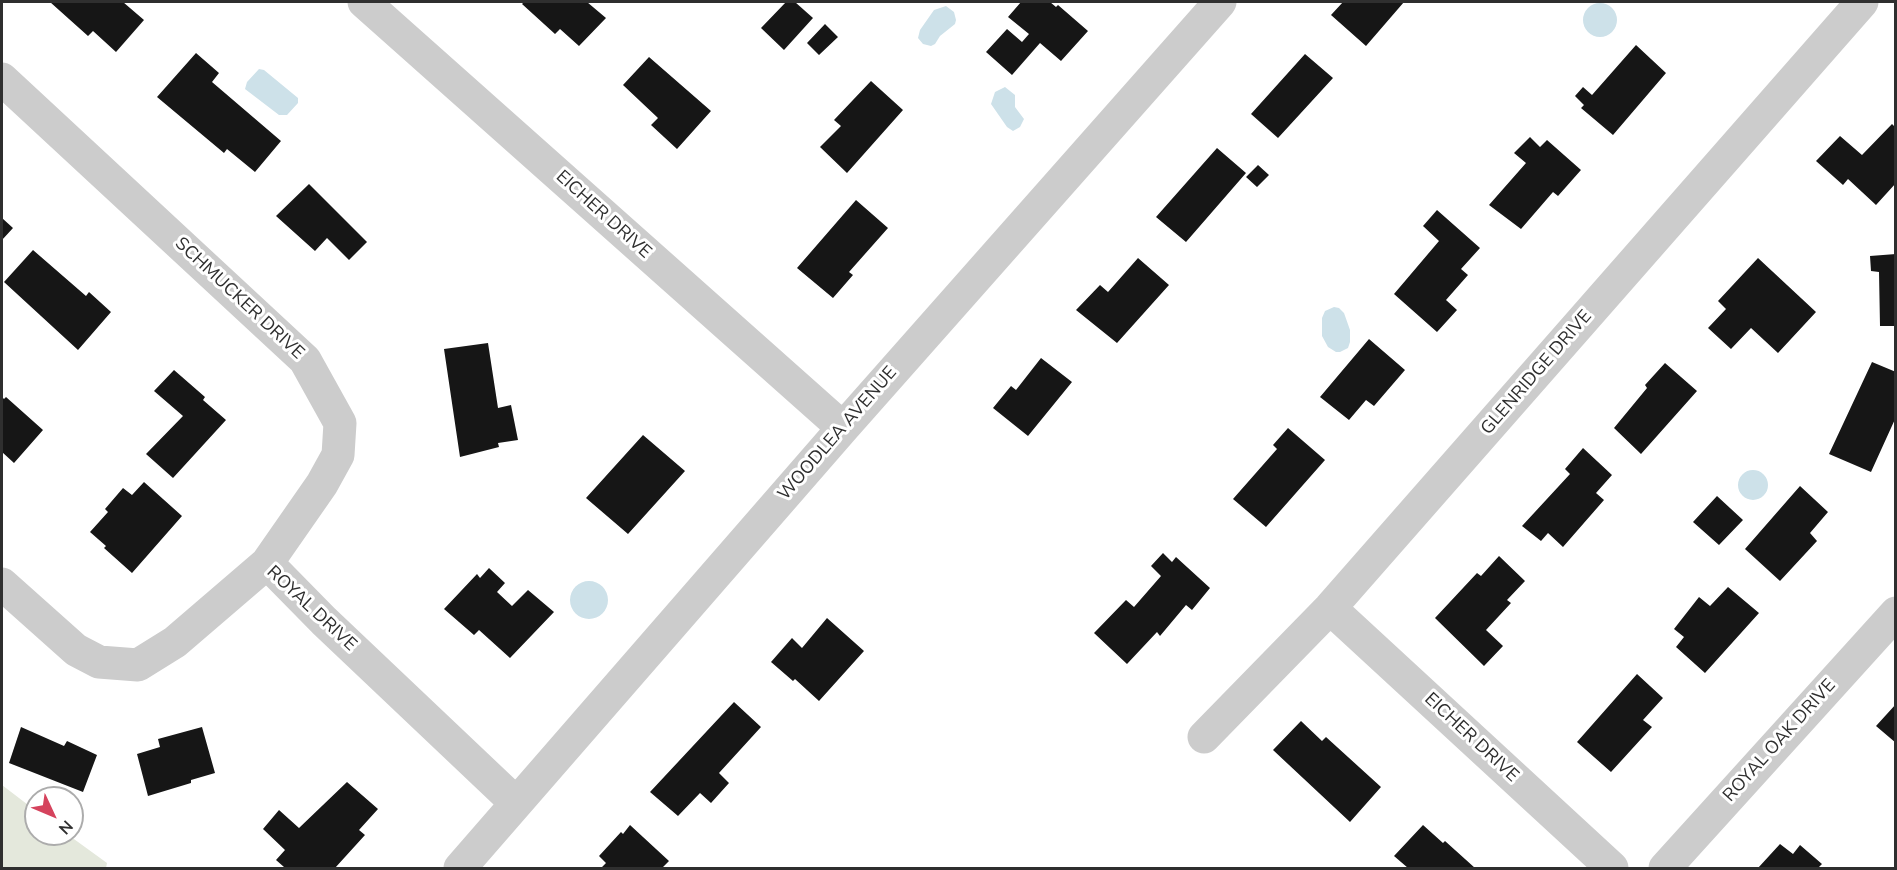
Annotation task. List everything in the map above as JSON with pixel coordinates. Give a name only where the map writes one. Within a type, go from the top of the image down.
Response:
[{"type":"street","name":"EICHER DRIVE","points":[[364,2],[843,428]]},
{"type":"street","name":"GLENRIDGE DRIVE","points":[[1204,737],[1330,608],[1862,2]]},
{"type":"street","name":"WOODLEA AVENUE","points":[[460,868],[1209,5]]},
{"type":"street","name":"SCHMUCKER DRIVE","points":[[2,79],[305,360],[340,423],[338,455],[322,484],[267,563]]},
{"type":"street","name":"ROYAL DRIVE","points":[[2,584],[76,650],[99,662],[138,665],[175,642],[267,563],[324,621],[516,804]]},
{"type":"street","name":"EICHER DRIVE","points":[[1330,608],[1612,868]]},
{"type":"street","name":"ROYAL OAK DRIVE","points":[[1665,868],[1896,613]]},
{"type":"shaded area","points":[[1600,3],[1612,8],[1617,20],[1612,32],[1600,37],[1588,32],[1583,20],[1588,8]]},
{"type":"shaded area","points":[[946,6],[954,12],[955,24],[940,36],[935,44],[931,46],[923,44],[918,38],[920,30],[934,10]]},
{"type":"shaded area","points":[[259,69],[264,70],[298,98],[298,103],[287,115],[279,115],[245,89],[247,82]]},
{"type":"shaded area","points":[[1005,87],[1015,95],[1015,107],[1024,119],[1020,127],[1013,131],[1007,127],[991,104],[995,92]]},
{"type":"shaded area","points":[[1334,307],[1344,313],[1350,330],[1348,348],[1340,352],[1328,347],[1322,336],[1322,318],[1325,311]]},
{"type":"shaded area","points":[[1753,470],[1764,474],[1768,485],[1764,496],[1753,500],[1742,496],[1738,485],[1742,474]]},
{"type":"shaded area","points":[[589,581],[602,587],[608,600],[602,613],[589,619],[576,613],[570,600],[576,587]]},
{"type":"shaded area","points":[[2,785],[24,802],[24,846],[84,846],[107,863],[106,868],[2,868]]},
{"type":"building","points":[[50,2],[123,2],[144,20],[116,52],[93,31],[88,36]]},
{"type":"building","points":[[524,2],[587,2],[606,18],[579,46],[560,29],[555,34],[522,4]]},
{"type":"building","points":[[786,2],[795,2],[813,18],[784,50],[761,28]]},
{"type":"building","points":[[1021,2],[1050,2],[1056,7],[1058,5],[1088,31],[1061,61],[1040,43],[1012,75],[986,52],[1007,29],[1022,42],[1029,34],[1008,17]]},
{"type":"building","points":[[1343,2],[1404,2],[1366,46],[1331,15]]},
{"type":"building","points":[[825,24],[838,37],[819,55],[807,43]]},
{"type":"building","points":[[1636,45],[1666,73],[1613,135],[1581,108],[1584,105],[1575,96],[1583,87],[1592,95]]},
{"type":"building","points":[[196,53],[219,73],[212,82],[281,141],[255,172],[227,149],[224,153],[157,97]]},
{"type":"building","points":[[1305,54],[1333,78],[1278,138],[1251,114]]},
{"type":"building","points":[[649,57],[711,111],[677,149],[651,125],[658,118],[623,85]]},
{"type":"building","points":[[871,81],[903,110],[847,173],[820,147],[841,126],[834,120]]},
{"type":"building","points":[[1892,124],[1896,128],[1896,183],[1876,205],[1848,179],[1843,185],[1816,161],[1840,136],[1862,155]]},
{"type":"building","points":[[1530,137],[1540,147],[1547,140],[1581,170],[1558,196],[1553,192],[1521,229],[1489,205],[1526,163],[1514,153]]},
{"type":"building","points":[[1217,148],[1246,173],[1186,242],[1156,217]]},
{"type":"building","points":[[1258,165],[1269,175],[1257,187],[1246,177]]},
{"type":"building","points":[[309,184],[367,242],[349,260],[327,238],[315,251],[276,216]]},
{"type":"building","points":[[856,200],[888,228],[849,272],[853,275],[833,298],[797,268]]},
{"type":"building","points":[[1437,210],[1480,248],[1461,269],[1468,275],[1446,300],[1457,310],[1437,332],[1394,294],[1439,241],[1423,226]]},
{"type":"building","points":[[2,218],[13,228],[2,240]]},
{"type":"building","points":[[33,250],[86,296],[89,292],[111,312],[78,350],[4,282]]},
{"type":"building","points":[[1896,254],[1896,326],[1880,326],[1879,272],[1871,271],[1870,256]]},
{"type":"building","points":[[1138,258],[1169,285],[1117,343],[1076,310],[1100,285],[1108,292]]},
{"type":"building","points":[[1758,258],[1816,312],[1778,353],[1751,328],[1731,349],[1708,328],[1726,309],[1718,301]]},
{"type":"building","points":[[1369,339],[1405,370],[1374,406],[1366,400],[1349,420],[1320,397]]},
{"type":"building","points":[[488,343],[498,408],[511,405],[518,440],[498,443],[499,447],[460,457],[444,349]]},
{"type":"building","points":[[1041,358],[1072,382],[1028,436],[993,408],[1011,386],[1016,390]]},
{"type":"building","points":[[1872,362],[1896,372],[1894,398],[1896,417],[1871,472],[1829,454]]},
{"type":"building","points":[[1665,363],[1697,391],[1641,454],[1614,428],[1647,388],[1645,385]]},
{"type":"building","points":[[174,370],[205,397],[203,400],[226,420],[173,478],[146,454],[183,416],[154,391]]},
{"type":"building","points":[[2,397],[4,399],[6,397],[43,430],[14,463],[2,452]]},
{"type":"building","points":[[1288,428],[1325,460],[1266,527],[1233,499],[1277,449],[1273,445]]},
{"type":"building","points":[[643,435],[685,471],[628,534],[586,498]]},
{"type":"building","points":[[1583,448],[1612,475],[1596,493],[1604,500],[1563,547],[1548,533],[1541,541],[1522,526],[1570,474],[1565,469]]},
{"type":"building","points":[[144,482],[182,516],[132,573],[90,532],[108,512],[105,509],[123,488],[132,495]]},
{"type":"building","points":[[1800,486],[1828,512],[1810,533],[1817,541],[1780,581],[1745,549]]},
{"type":"building","points":[[1717,496],[1743,520],[1719,545],[1693,522]]},
{"type":"building","points":[[1163,553],[1172,562],[1176,557],[1210,588],[1192,610],[1186,605],[1160,636],[1157,632],[1127,664],[1094,633],[1126,600],[1134,607],[1161,576],[1151,566]]},
{"type":"building","points":[[1499,556],[1525,581],[1507,600],[1511,603],[1486,630],[1503,646],[1484,666],[1435,618],[1477,573],[1481,576]]},
{"type":"building","points":[[489,568],[505,583],[497,592],[512,606],[528,590],[554,612],[510,658],[479,630],[474,635],[444,609],[477,574],[480,578]]},
{"type":"building","points":[[1728,587],[1759,613],[1705,673],[1676,647],[1684,637],[1674,629],[1699,597],[1710,606]]},
{"type":"building","points":[[827,618],[864,651],[819,701],[795,679],[793,681],[771,662],[792,638],[802,648]]},
{"type":"building","points":[[1637,674],[1663,698],[1643,720],[1652,727],[1611,772],[1577,742]]},
{"type":"building","points":[[734,702],[761,727],[719,773],[729,783],[711,803],[700,793],[678,816],[650,792]]},
{"type":"building","points":[[1896,704],[1896,743],[1876,726]]},
{"type":"building","points":[[1301,721],[1322,741],[1326,737],[1381,787],[1350,822],[1273,750]]},
{"type":"building","points":[[21,727],[64,746],[67,741],[97,755],[84,789],[84,786],[68,786],[9,763]]},
{"type":"building","points":[[202,727],[215,773],[148,796],[137,754],[160,747],[158,739]]},
{"type":"building","points":[[347,782],[378,809],[359,830],[365,835],[335,868],[283,868],[276,860],[285,850],[263,829],[279,810],[299,828]]},
{"type":"building","points":[[630,825],[669,861],[662,868],[601,868],[606,863],[599,856]]},
{"type":"building","points":[[1423,825],[1475,868],[1408,868],[1394,856]]},
{"type":"building","points":[[1780,844],[1793,854],[1800,845],[1822,864],[1818,868],[1758,868]]}]
